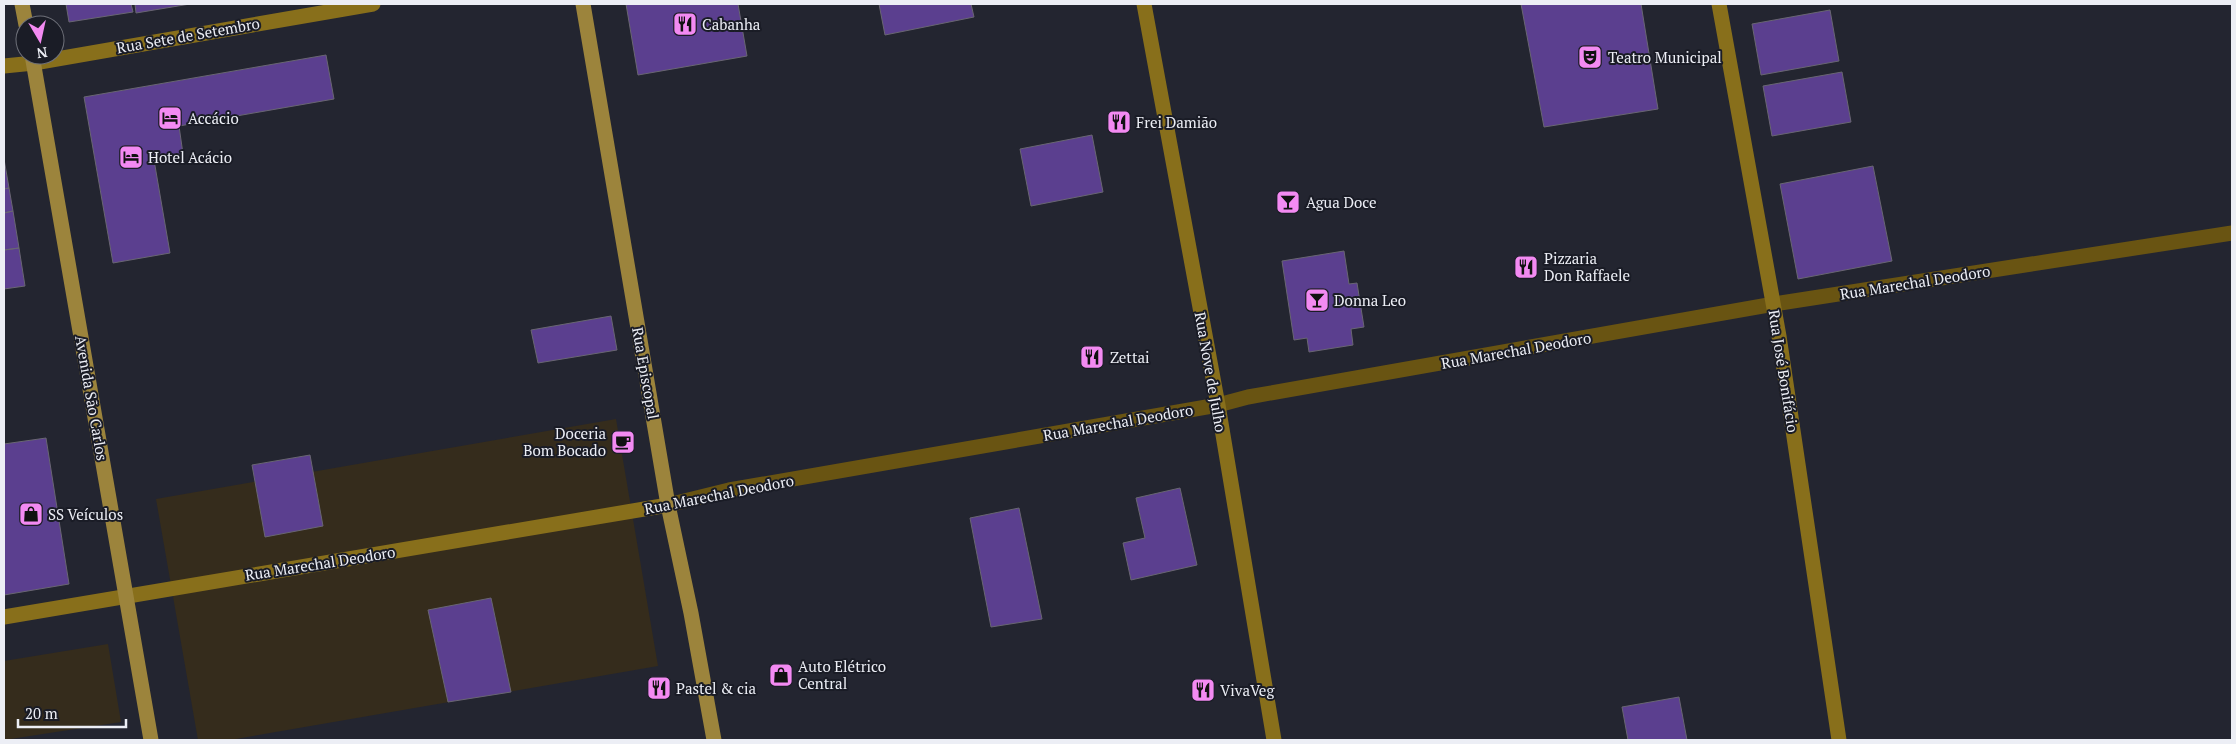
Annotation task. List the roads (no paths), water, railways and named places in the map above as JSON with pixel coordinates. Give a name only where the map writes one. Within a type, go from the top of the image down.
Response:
[{"type":"main road","name":"Rua Sete de Setembro","points":[[65,54],[373,4]]},
{"type":"main road","name":"Rua Episcopal","points":[[583,4],[668,505],[691,613],[714,740]]},
{"type":"main road","name":"Rua Nove de Julho","points":[[1144,4],[1218,405],[1274,740]]},
{"type":"main road","name":"Rua José Bonifácio","points":[[1719,4],[1774,304],[1839,740]]},
{"type":"main road","name":"Avenida São Carlos","points":[[34,65],[152,740]]},
{"type":"main road","name":"Rua Marechal Deodoro","points":[[4,617],[668,505]]},
{"type":"street","name":"Rua Marechal Deodoro","points":[[668,505],[729,490],[1218,405],[1256,396],[1774,304],[2232,233]]},
{"type":"place","name":"Cabanha","points":[[685,24]]},
{"type":"place","name":"Teatro Municipal","points":[[1590,57]]},
{"type":"place","name":"Accácio","points":[[170,118]]},
{"type":"place","name":"Frei Damião","points":[[1119,122]]},
{"type":"place","name":"Hotel Acácio","points":[[131,157]]},
{"type":"place","name":"Agua Doce","points":[[1288,202]]},
{"type":"place","name":"Pizzaria Don Raffaele","points":[[1526,267]]},
{"type":"place","name":"Donna Leo","points":[[1317,300]]},
{"type":"place","name":"Zettai","points":[[1092,357]]},
{"type":"place","name":"Doceria Bom Bocado","points":[[623,442]]},
{"type":"place","name":"SS Veículos","points":[[31,514]]},
{"type":"place","name":"Auto Elétrico Central","points":[[781,675]]},
{"type":"place","name":"Pastel & cia","points":[[659,688]]},
{"type":"place","name":"VivaVeg","points":[[1203,690]]}]
